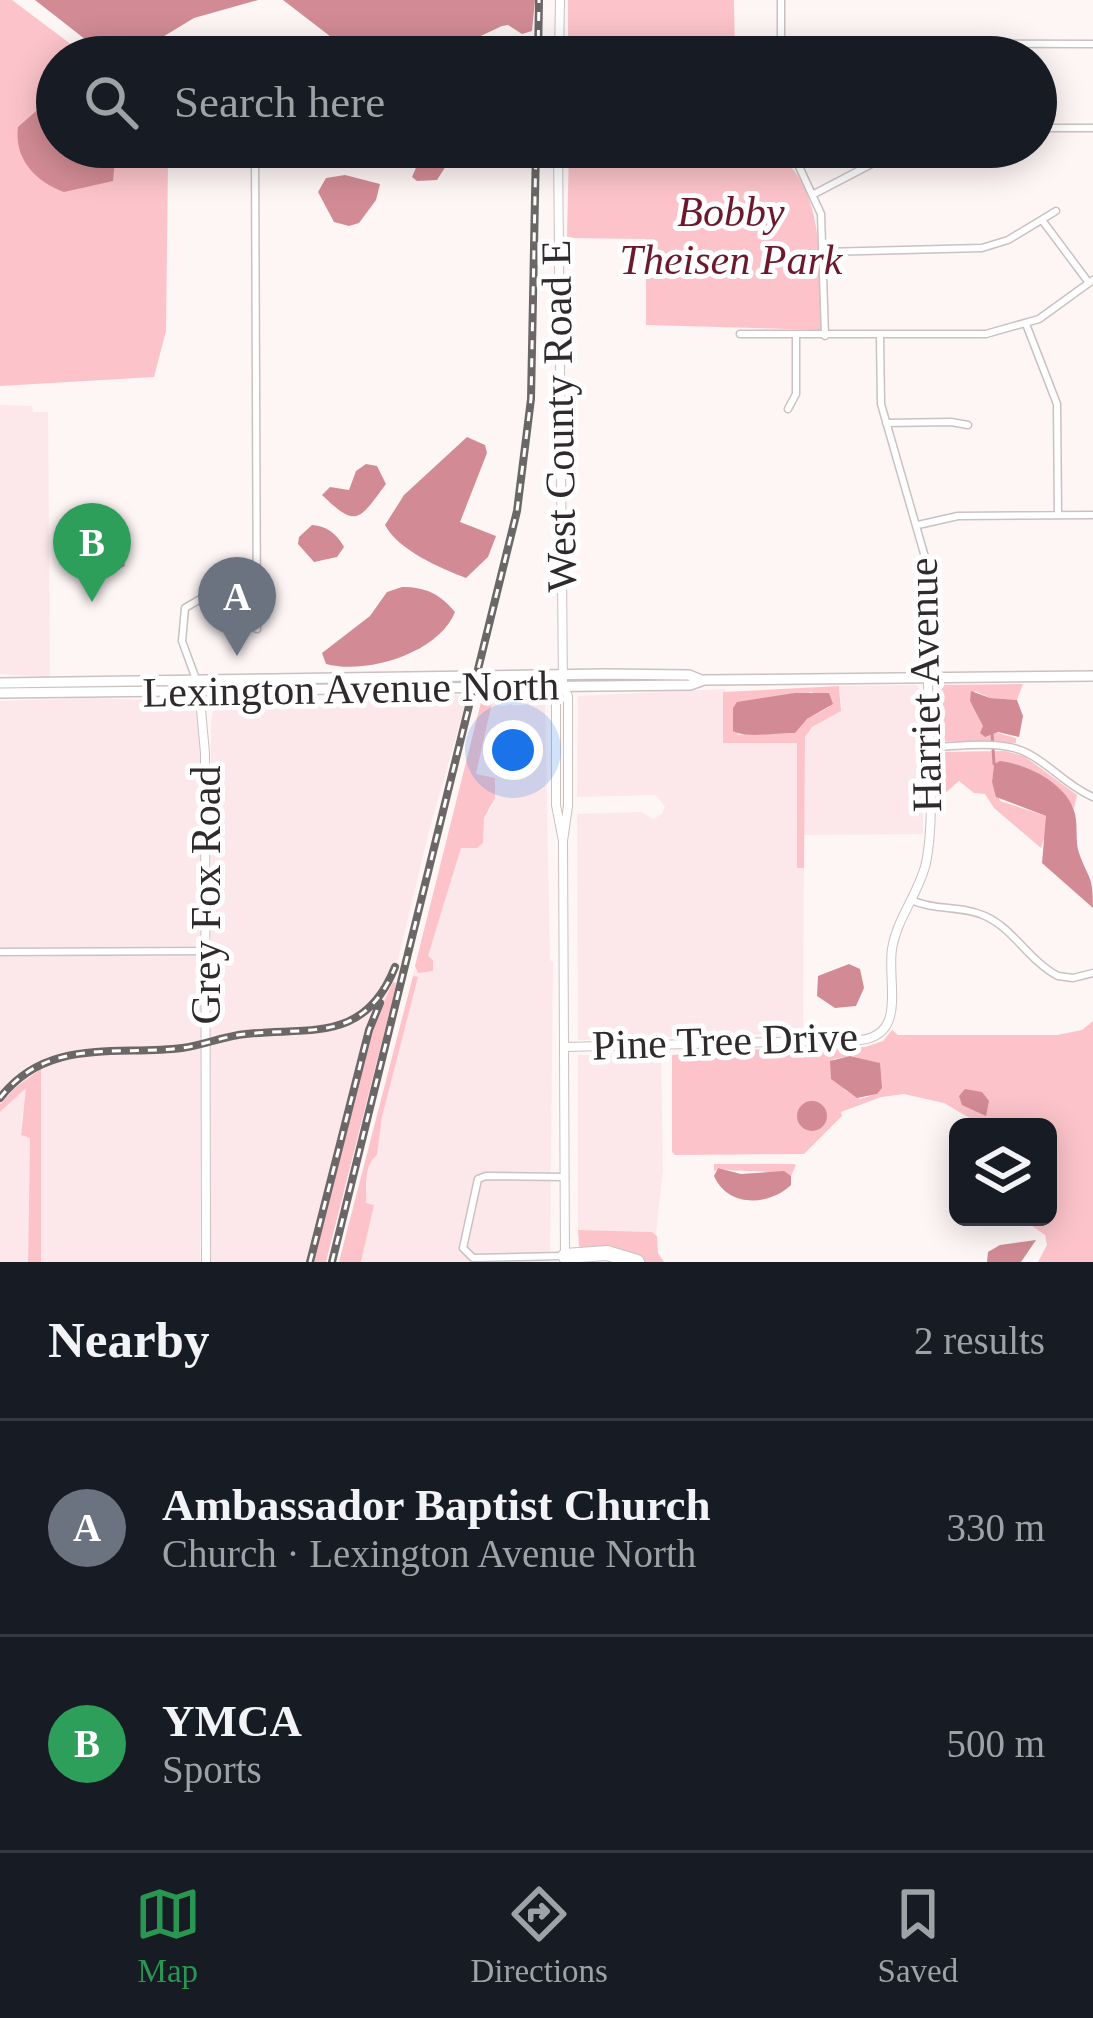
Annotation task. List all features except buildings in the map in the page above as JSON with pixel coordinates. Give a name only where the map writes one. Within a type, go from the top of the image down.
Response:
[{"type":"highway","points":[[565,1259],[607,1253],[637,1262]]},
{"type":"highway","points":[[565,1259],[614,1262]]},
{"type":"main road","name":"Lexington Avenue North","points":[[0,694],[689,675],[701,680],[1093,676]]},
{"type":"main road","name":"Lexington Avenue North","points":[[0,683],[199,688]]},
{"type":"street","points":[[560,0],[560,36]]},
{"type":"street","points":[[781,0],[781,36]]},
{"type":"street","points":[[1057,44],[1093,44]]},
{"type":"street","points":[[1057,128],[1093,128]]},
{"type":"street","points":[[255,168],[256,628]]},
{"type":"street","name":"West County Road E","points":[[558,168],[563,680],[568,696],[567,830],[563,841],[565,1259]]},
{"type":"street","points":[[801,168],[821,214],[825,336]]},
{"type":"street","points":[[814,194],[864,168]]},
{"type":"street","points":[[824,252],[969,250],[1008,240],[1056,211]]},
{"type":"street","points":[[740,334],[986,334],[1026,324],[1091,282],[1042,220]]},
{"type":"street","points":[[1026,324],[1057,404],[1058,515]]},
{"type":"street","points":[[788,410],[796,394],[796,335]]},
{"type":"street","name":"Harriet Avenue","points":[[880,336],[880,394],[918,525],[928,579],[928,842],[925,868],[894,939],[891,1018],[884,1032]]},
{"type":"street","points":[[886,423],[968,425]]},
{"type":"street","points":[[918,525],[958,517],[1093,515]]},
{"type":"street","name":"Grey Fox Road","points":[[206,1262],[205,714],[182,641],[182,616],[188,604],[202,598],[257,599]]},
{"type":"street","points":[[928,747],[1015,748],[1093,796]]},
{"type":"street","points":[[911,900],[985,916],[1058,976],[1093,973]]},
{"type":"street","points":[[0,952],[206,951]]},
{"type":"street","name":"Pine Tree Drive","points":[[565,1046],[861,1040],[884,1032]]},
{"type":"street","points":[[565,1177],[478,1179],[463,1248],[472,1258],[565,1259]]},
{"type":"shaded area","points":[[35,0],[258,0],[194,18],[164,36],[81,36]]},
{"type":"shaded area","points":[[283,0],[535,0],[532,31],[522,34],[508,25],[481,36],[330,36]]},
{"type":"shaded area","points":[[36,111],[36,168],[114,168],[113,181],[64,192],[44,182],[23,159],[18,127]]},
{"type":"shaded area","points":[[416,168],[445,168],[437,180],[412,177]]},
{"type":"shaded area","points":[[345,175],[380,184],[376,200],[359,223],[349,226],[334,222],[318,192],[326,178]]},
{"type":"shaded area","points":[[0,405],[32,406],[33,412],[48,412],[50,677],[0,674]]},
{"type":"shaded area","points":[[467,437],[485,445],[487,453],[460,522],[496,536],[488,557],[466,578],[409,550],[385,525],[404,495]]},
{"type":"shaded area","points":[[366,464],[377,466],[386,484],[363,512],[357,516],[343,513],[322,495],[330,487],[349,490],[356,471]]},
{"type":"shaded area","points":[[115,521],[120,532],[112,537],[125,566],[114,571],[96,530]]},
{"type":"shaded area","points":[[312,525],[338,538],[344,547],[337,557],[314,562],[298,544]]},
{"type":"shaded area","points":[[402,587],[425,590],[444,600],[455,612],[447,626],[400,658],[361,666],[326,664],[322,653],[370,616],[387,592]]},
{"type":"shaded area","points":[[916,685],[923,692],[923,834],[804,835],[805,737],[842,708],[839,686]]},
{"type":"shaded area","points":[[725,689],[724,743],[797,743],[797,867],[804,868],[803,1033],[578,1040],[577,814],[642,812],[653,819],[665,807],[656,795],[577,797],[578,696]]},
{"type":"shaded area","points":[[971,691],[1017,700],[1023,716],[1019,737],[980,733],[983,726],[970,701]]},
{"type":"shaded area","points":[[540,693],[545,699],[553,962],[550,1262],[361,1262],[374,1205],[366,1204],[367,1174],[377,1155],[417,978],[415,968],[416,972],[428,956],[461,848],[493,805],[476,774],[494,694]]},
{"type":"shaded area","points":[[829,693],[833,704],[807,719],[795,733],[733,731],[737,702]]},
{"type":"shaded area","points":[[468,695],[391,989],[374,1024],[313,1262],[210,1262],[214,707],[221,701]]},
{"type":"shaded area","points":[[0,701],[185,701],[195,709],[201,727],[200,946],[0,948]]},
{"type":"shaded area","points":[[1000,761],[1045,777],[1071,803],[1093,908],[1042,863],[1046,816],[996,797],[994,764]]},
{"type":"shaded area","points":[[196,955],[202,959],[200,1262],[41,1262],[41,1070],[0,1104],[0,957]]},
{"type":"shaded area","points":[[849,964],[860,969],[864,988],[856,1006],[835,1008],[817,996],[818,976]]},
{"type":"shaded area","points":[[578,1055],[661,1056],[663,1170],[656,1234],[578,1230]]},
{"type":"shaded area","points":[[850,1056],[880,1063],[882,1088],[877,1094],[857,1098],[831,1079],[830,1061]]},
{"type":"shaded area","points":[[26,1087],[21,1134],[30,1138],[28,1262],[0,1262],[0,1112]]},
{"type":"shaded area","points":[[965,1089],[982,1092],[989,1101],[986,1116],[962,1105],[959,1096]]},
{"type":"shaded area","points":[[812,1101],[823,1105],[827,1116],[823,1127],[812,1131],[801,1127],[797,1116],[801,1105]]},
{"type":"shaded area","points":[[718,1168],[741,1174],[784,1171],[791,1176],[791,1185],[761,1200],[739,1198],[720,1186],[714,1176]]},
{"type":"shaded area","points":[[1036,1240],[1021,1262],[987,1262],[988,1252],[1000,1245]]},
{"type":"green space","points":[[0,0],[12,0],[60,36],[36,36],[36,168],[168,168],[166,331],[154,377],[0,386]]},
{"type":"green space","points":[[568,0],[734,0],[735,36],[568,36]]},
{"type":"green space","name":"Bobby Theisen Park","points":[[569,168],[791,168],[810,202],[816,227],[821,330],[646,325],[646,239],[567,238]]},
{"type":"green space","points":[[1023,684],[1017,700],[990,698],[975,691],[970,701],[987,727],[1016,738],[1016,743],[935,741],[937,685]]},
{"type":"green space","points":[[839,686],[841,711],[812,727],[805,737],[804,868],[797,868],[797,743],[723,743],[723,692]],"holes":[[[812,692],[829,707],[794,733],[737,735],[778,698]]]},
{"type":"green space","points":[[483,694],[494,694],[476,774],[495,778],[495,798],[484,818],[483,843],[461,848],[428,956],[433,971],[418,973],[415,966]]},
{"type":"green space","points":[[1005,751],[1024,756],[1077,795],[1074,809],[1039,774],[1017,765],[994,764],[992,782],[1000,801],[1046,816],[1041,848],[994,808],[985,794],[974,793],[959,781],[934,803],[936,752]]},
{"type":"green space","points":[[413,976],[418,977],[382,1117],[377,1155],[368,1171],[366,1203],[374,1205],[361,1262],[339,1262]]},
{"type":"green space","points":[[393,982],[395,990],[326,1262],[313,1262],[374,1024]]},
{"type":"green space","points":[[1093,1021],[1093,1262],[1038,1262],[1047,1245],[1045,1235],[1032,1226],[1057,1226],[1057,1118],[970,1118],[944,1103],[904,1094],[841,1112],[804,1154],[672,1152],[672,1055],[865,1047],[883,1041],[892,1030],[898,1035],[1057,1035],[1082,1030]],"holes":[[[851,1056],[879,1063],[877,1094],[860,1099],[845,1090],[833,1059]]]},
{"type":"green space","points":[[41,1069],[41,1262],[28,1262],[30,1138],[21,1135],[26,1088],[0,1112],[0,1104]]},
{"type":"green space","points":[[714,1164],[796,1165],[791,1176],[718,1168],[714,1172]]},
{"type":"green space","points":[[578,1230],[652,1232],[664,1262],[641,1262],[583,1249]]},
{"type":"waterway","points":[[992,733],[994,764]]},
{"type":"railway","points":[[538,36],[539,0]]},
{"type":"railway","points":[[332,1262],[517,511],[531,399],[536,168]]},
{"type":"railway","points":[[0,1098],[19,1079],[61,1057],[182,1048],[238,1035],[334,1026],[368,1009],[395,967]]},
{"type":"railway","points":[[310,1262],[380,1003]]},
{"type":"place","name":"YMCA","points":[[92,602]]},
{"type":"place","name":"Ambassador Baptist Church","points":[[237,656]]}]
